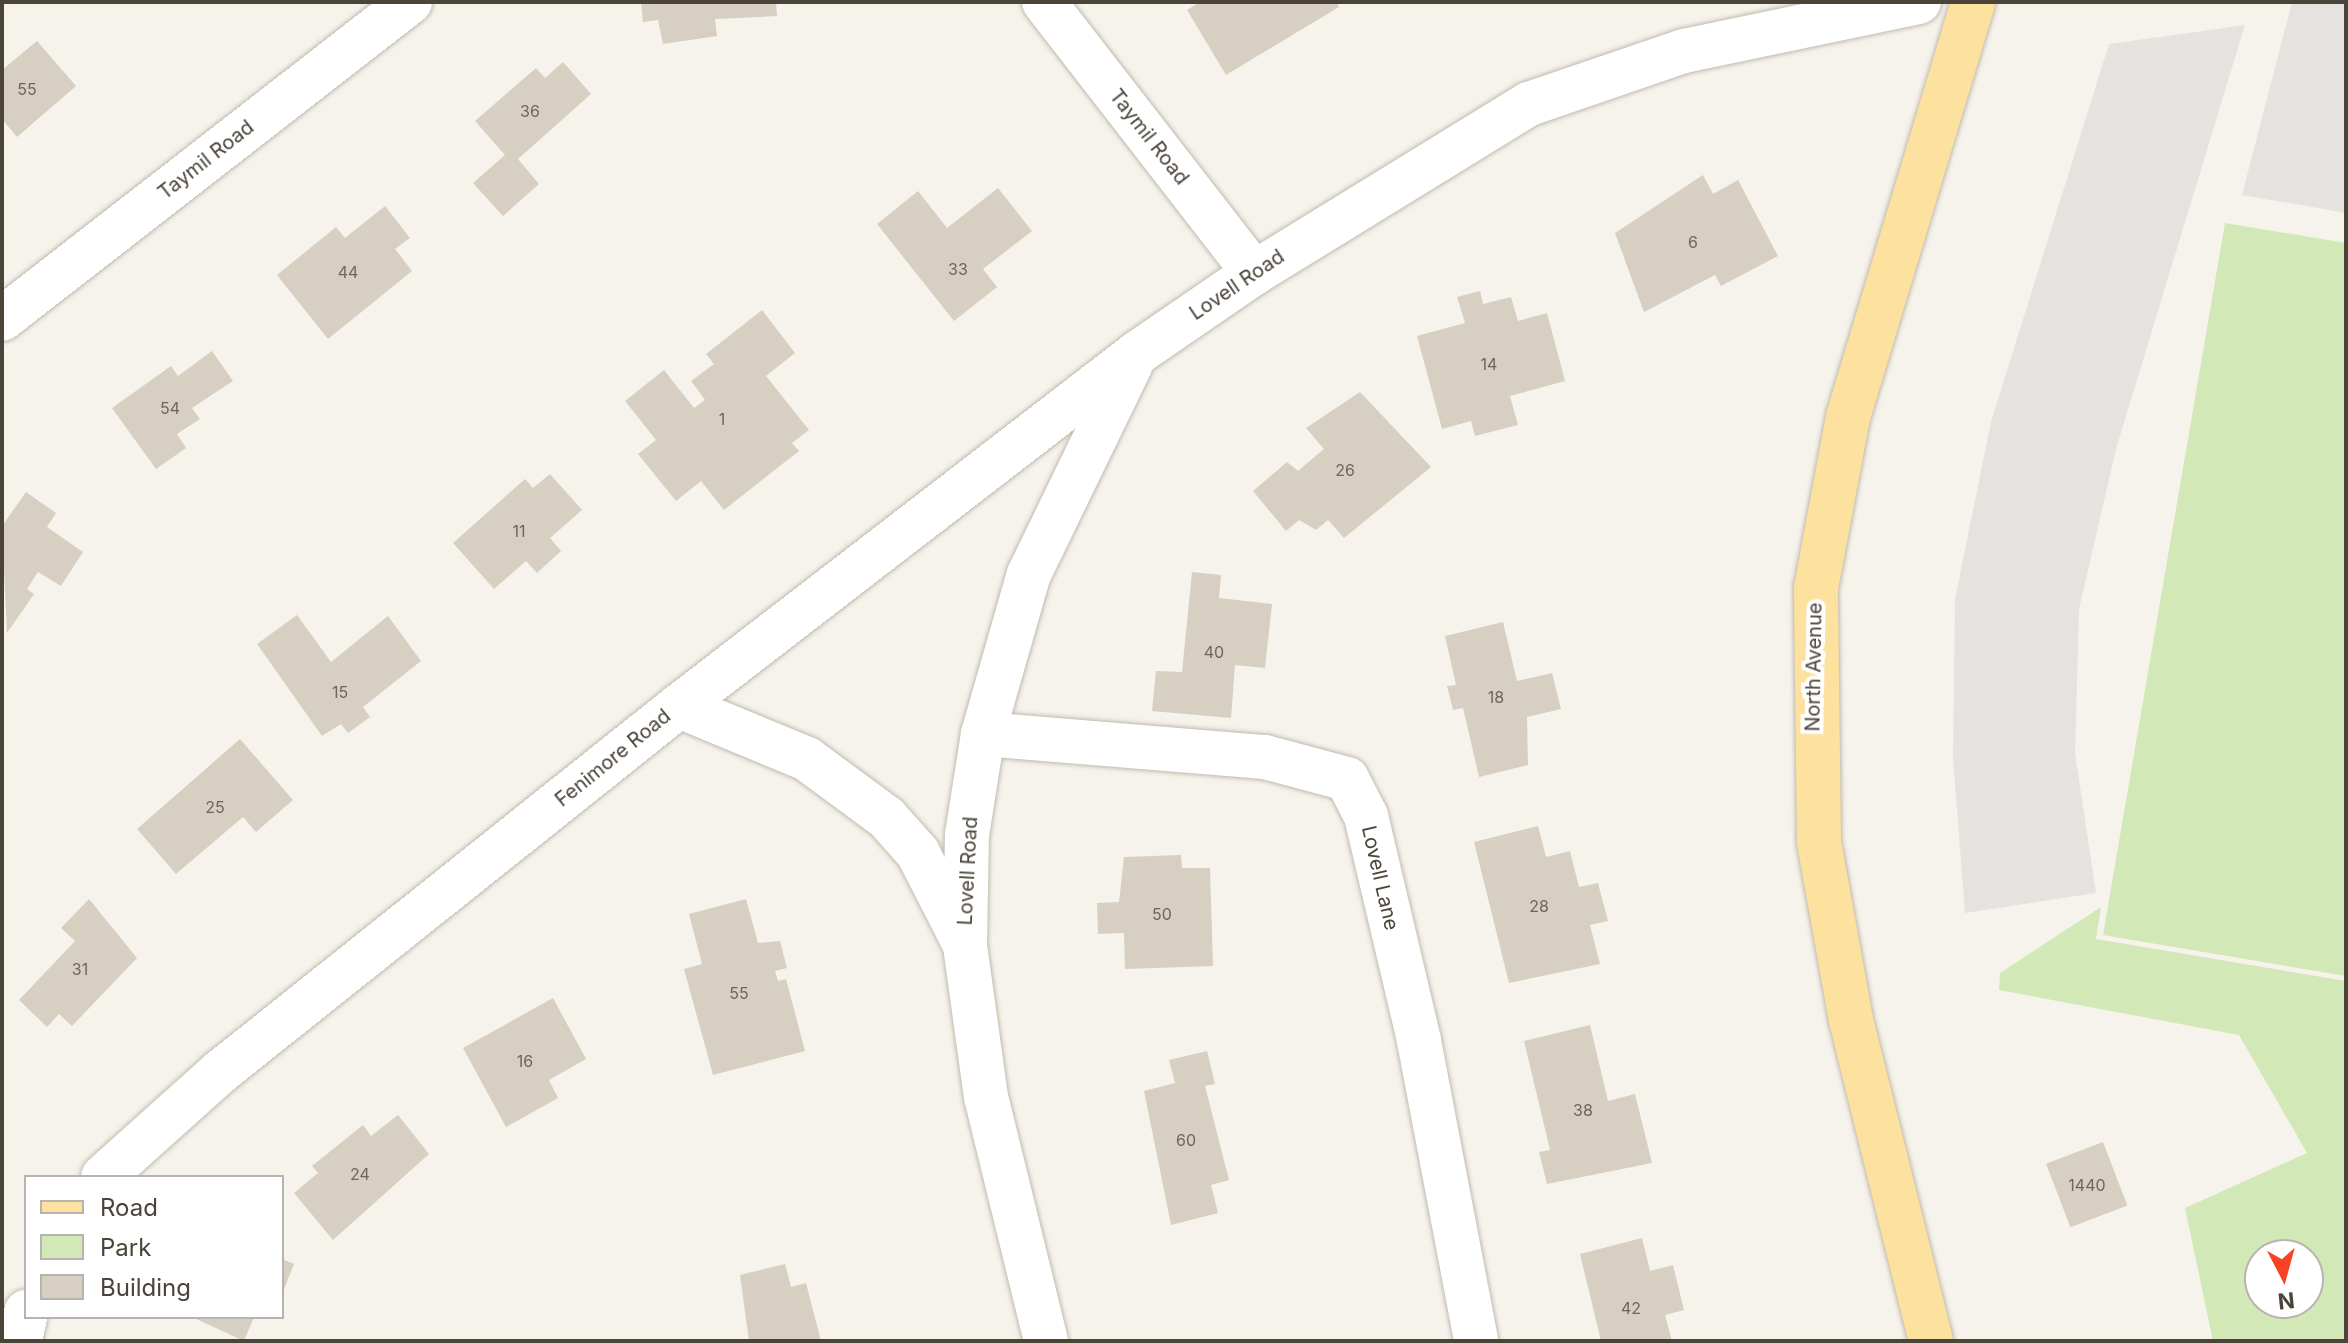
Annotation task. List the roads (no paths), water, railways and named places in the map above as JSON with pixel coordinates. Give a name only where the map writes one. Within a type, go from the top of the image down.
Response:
[{"type":"main road","name":"North Avenue","points":[[1931,1341],[1834,938],[1813,743],[1815,619],[1826,506],[1844,432],[1973,2]]},
{"type":"street","name":"Taymil Road","points":[[2,319],[410,2]]},
{"type":"street","name":"Taymil Road","points":[[1044,2],[1254,273]]},
{"type":"street","name":"Lovell Road","points":[[1046,1341],[986,1097],[965,946],[967,835],[983,734],[1029,574],[1136,354],[1254,273],[1529,104],[1684,51],[1919,2]]},
{"type":"street","name":"Fenimore Road","points":[[105,1175],[220,1072],[679,706],[1136,354]]},
{"type":"street","name":"Lovell Road","points":[[679,706],[807,759],[887,818],[918,853],[965,946]]},
{"type":"street","name":"Lovell Lane","points":[[983,734],[1265,757],[1347,779],[1366,816],[1416,1026],[1476,1341]]},
{"type":"street","points":[[20,1341],[25,1319]]}]
